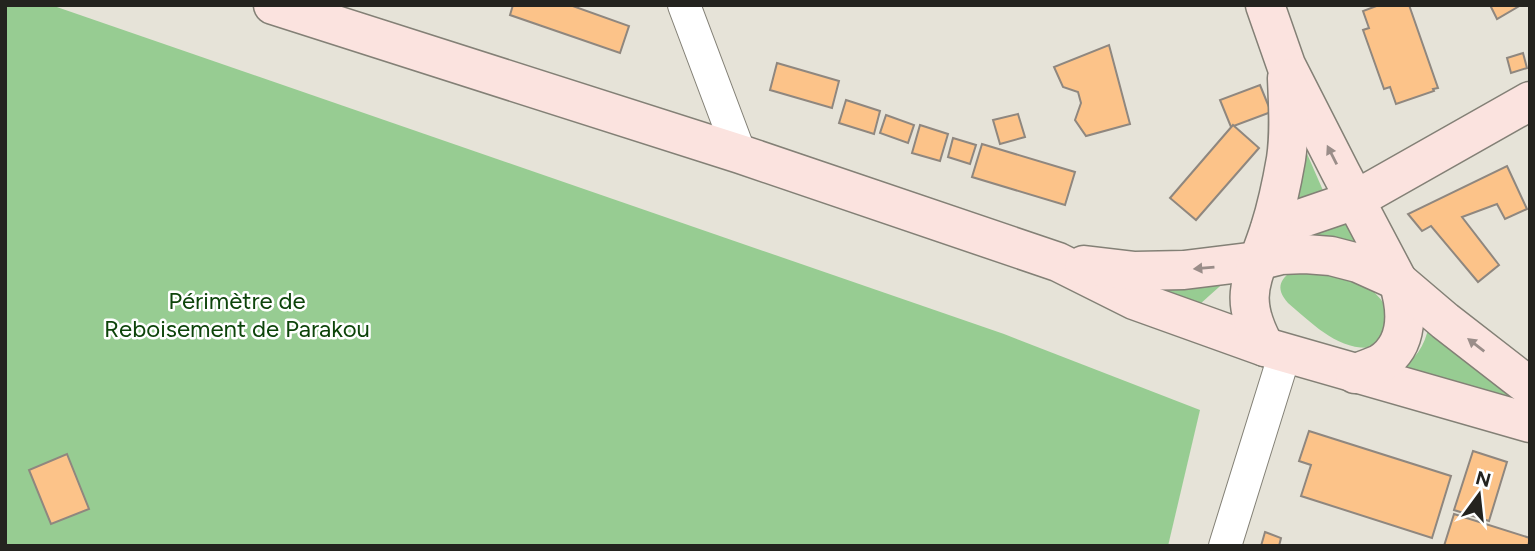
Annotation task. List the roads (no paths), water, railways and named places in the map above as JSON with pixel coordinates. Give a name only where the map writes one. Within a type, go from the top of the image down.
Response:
[{"type":"street","points":[[273,5],[740,154],[1058,262],[1134,300],[1275,350],[1530,423]]},
{"type":"street","points":[[684,5],[740,154]]},
{"type":"street","points":[[1265,5],[1286,65],[1398,281],[1405,305],[1404,330],[1391,355],[1355,374]]},
{"type":"street","points":[[1275,350],[1255,329],[1249,308],[1249,291],[1286,157],[1286,65]]},
{"type":"street","points":[[1058,262],[1135,271],[1206,268],[1263,245],[1355,200],[1530,101]]},
{"type":"street","points":[[1263,245],[1281,255],[1331,256],[1358,263],[1398,281],[1530,387]]},
{"type":"street","points":[[1225,546],[1275,350]]},
{"type":"park label","name":"Périmètre de Reboisement de Parakou","points":[[237,314]]}]
